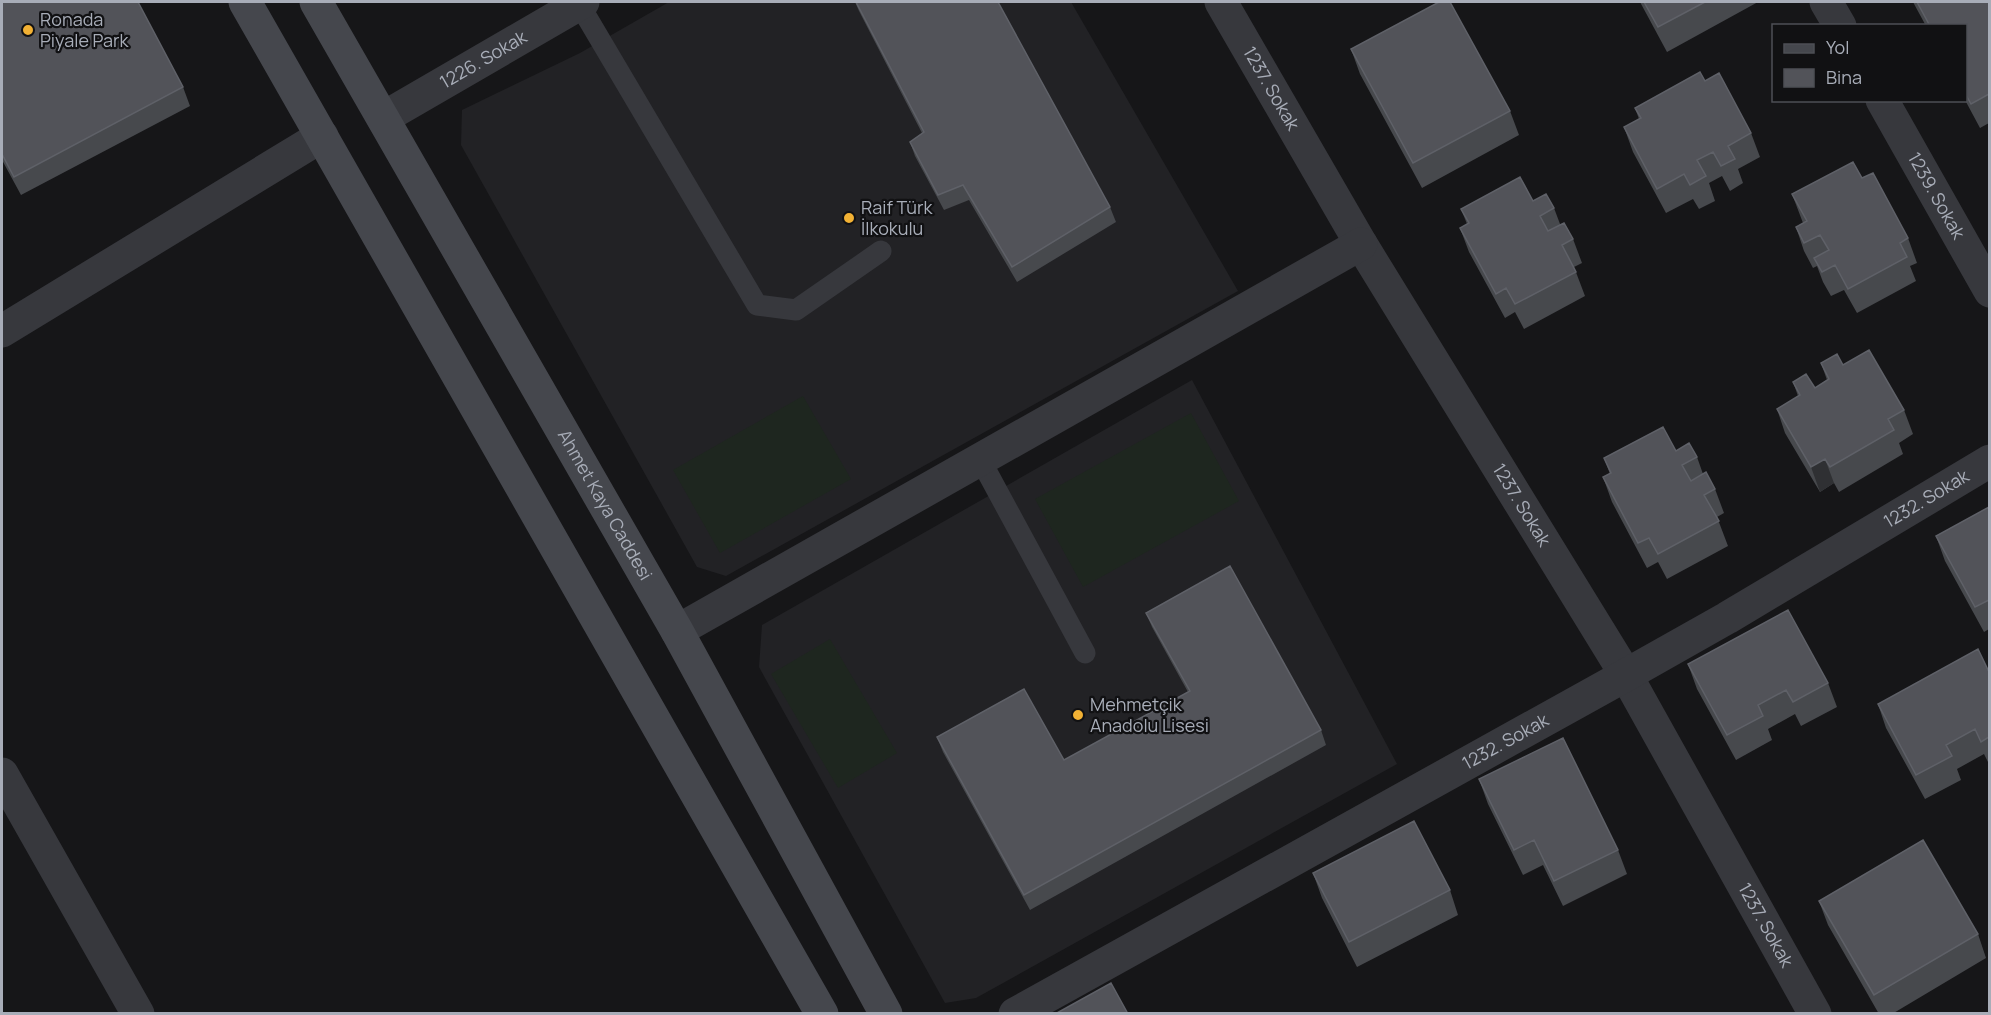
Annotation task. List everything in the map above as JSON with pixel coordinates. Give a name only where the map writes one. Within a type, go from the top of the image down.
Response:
[{"type":"main road","points":[[245,2],[822,1014]]},
{"type":"main road","name":"Ahmet Kaya Caddesi","points":[[316,2],[677,631],[886,1014]]},
{"type":"street","name":"1237. Sokak","points":[[1221,2],[1361,244],[1626,675],[1815,1014]]},
{"type":"street","points":[[1826,2],[1839,24]]},
{"type":"street","name":"1226. Sokak","points":[[383,118],[581,3]]},
{"type":"street","name":"1239. Sokak","points":[[1883,102],[1989,291]]},
{"type":"street","points":[[2,331],[322,136]]},
{"type":"street","points":[[677,631],[1361,244]]},
{"type":"street","name":"1232. Sokak","points":[[1015,1014],[1727,618],[1989,461]]},
{"type":"street","points":[[2,774],[138,1014]]},
{"type":"lane","points":[[581,3],[757,305],[796,310],[881,251]]},
{"type":"lane","points":[[981,459],[1085,653]]},
{"type":"shaded area","name":"Raif Türk İlkokulu","points":[[669,2],[1071,2],[1238,291],[726,576],[697,567],[461,145],[462,110],[580,53]]},
{"type":"shaded area","name":"Mehmetçik Anadolu Lisesi","points":[[1192,380],[1397,764],[976,998],[945,1003],[759,667],[762,625]]},
{"type":"shaded area","points":[[803,396],[851,479],[720,553],[673,470]]},
{"type":"shaded area","points":[[1191,413],[1239,501],[1083,587],[1035,499]]},
{"type":"shaded area","points":[[830,639],[897,753],[838,788],[771,674]]},
{"type":"building","points":[[2,2],[138,2],[183,87],[14,177],[2,154]]},
{"type":"building","points":[[856,2],[998,2],[1110,207],[1012,267],[963,185],[938,195],[910,142],[924,132]]},
{"type":"building","points":[[1439,2],[1450,2],[1510,111],[1413,163],[1351,49]]},
{"type":"building","points":[[1644,2],[1705,2],[1658,27]]},
{"type":"building","points":[[1917,2],[1989,2],[1989,94],[1971,104],[1967,97],[1967,24],[1929,24]]},
{"type":"building","points":[[1700,72],[1705,81],[1719,73],[1751,133],[1728,146],[1735,159],[1721,166],[1713,152],[1697,160],[1706,176],[1690,185],[1684,174],[1657,189],[1624,127],[1641,118],[1635,108]]},
{"type":"building","points":[[1853,162],[1862,178],[1873,173],[1908,238],[1900,243],[1907,257],[1848,289],[1835,265],[1822,272],[1814,258],[1829,250],[1820,235],[1804,243],[1796,227],[1807,221],[1792,194]]},
{"type":"building","points":[[1520,177],[1533,201],[1546,194],[1554,208],[1540,216],[1548,231],[1564,223],[1573,239],[1562,245],[1576,272],[1515,304],[1506,288],[1496,294],[1460,228],[1469,223],[1461,209]]},
{"type":"building","points":[[1869,350],[1904,410],[1888,419],[1894,430],[1830,467],[1825,459],[1811,467],[1777,409],[1800,395],[1793,382],[1806,374],[1815,388],[1829,379],[1821,363],[1837,354],[1843,365]]},
{"type":"building","points":[[1663,427],[1676,451],[1689,443],[1697,457],[1682,465],[1691,481],[1706,472],[1715,489],[1704,495],[1719,521],[1658,554],[1649,538],[1638,543],[1603,477],[1611,473],[1604,458]]},
{"type":"building","points":[[1989,507],[1989,600],[1975,607],[1936,536]]},
{"type":"building","points":[[1230,566],[1321,730],[1024,895],[937,737],[1024,689],[1064,760],[1190,691],[1146,613]]},
{"type":"building","points":[[1788,610],[1828,683],[1793,702],[1786,690],[1758,705],[1763,716],[1727,735],[1688,664]]},
{"type":"building","points":[[1978,649],[1989,672],[1989,737],[1981,742],[1975,729],[1946,745],[1952,756],[1916,775],[1878,704]]},
{"type":"building","points":[[1563,738],[1618,850],[1554,881],[1534,840],[1514,850],[1479,779]]},
{"type":"building","points":[[1414,821],[1450,890],[1349,942],[1313,873]]},
{"type":"building","points":[[1923,840],[1978,934],[1874,995],[1819,901]]},
{"type":"building","points":[[1111,983],[1128,1014],[1055,1014]]},
{"type":"place","name":"Ronada Piyale Park","points":[[28,30]]},
{"type":"place","name":"Raif Türk İlkokulu","points":[[849,218]]},
{"type":"place","name":"Mehmetçik Anadolu Lisesi","points":[[1078,715]]}]
